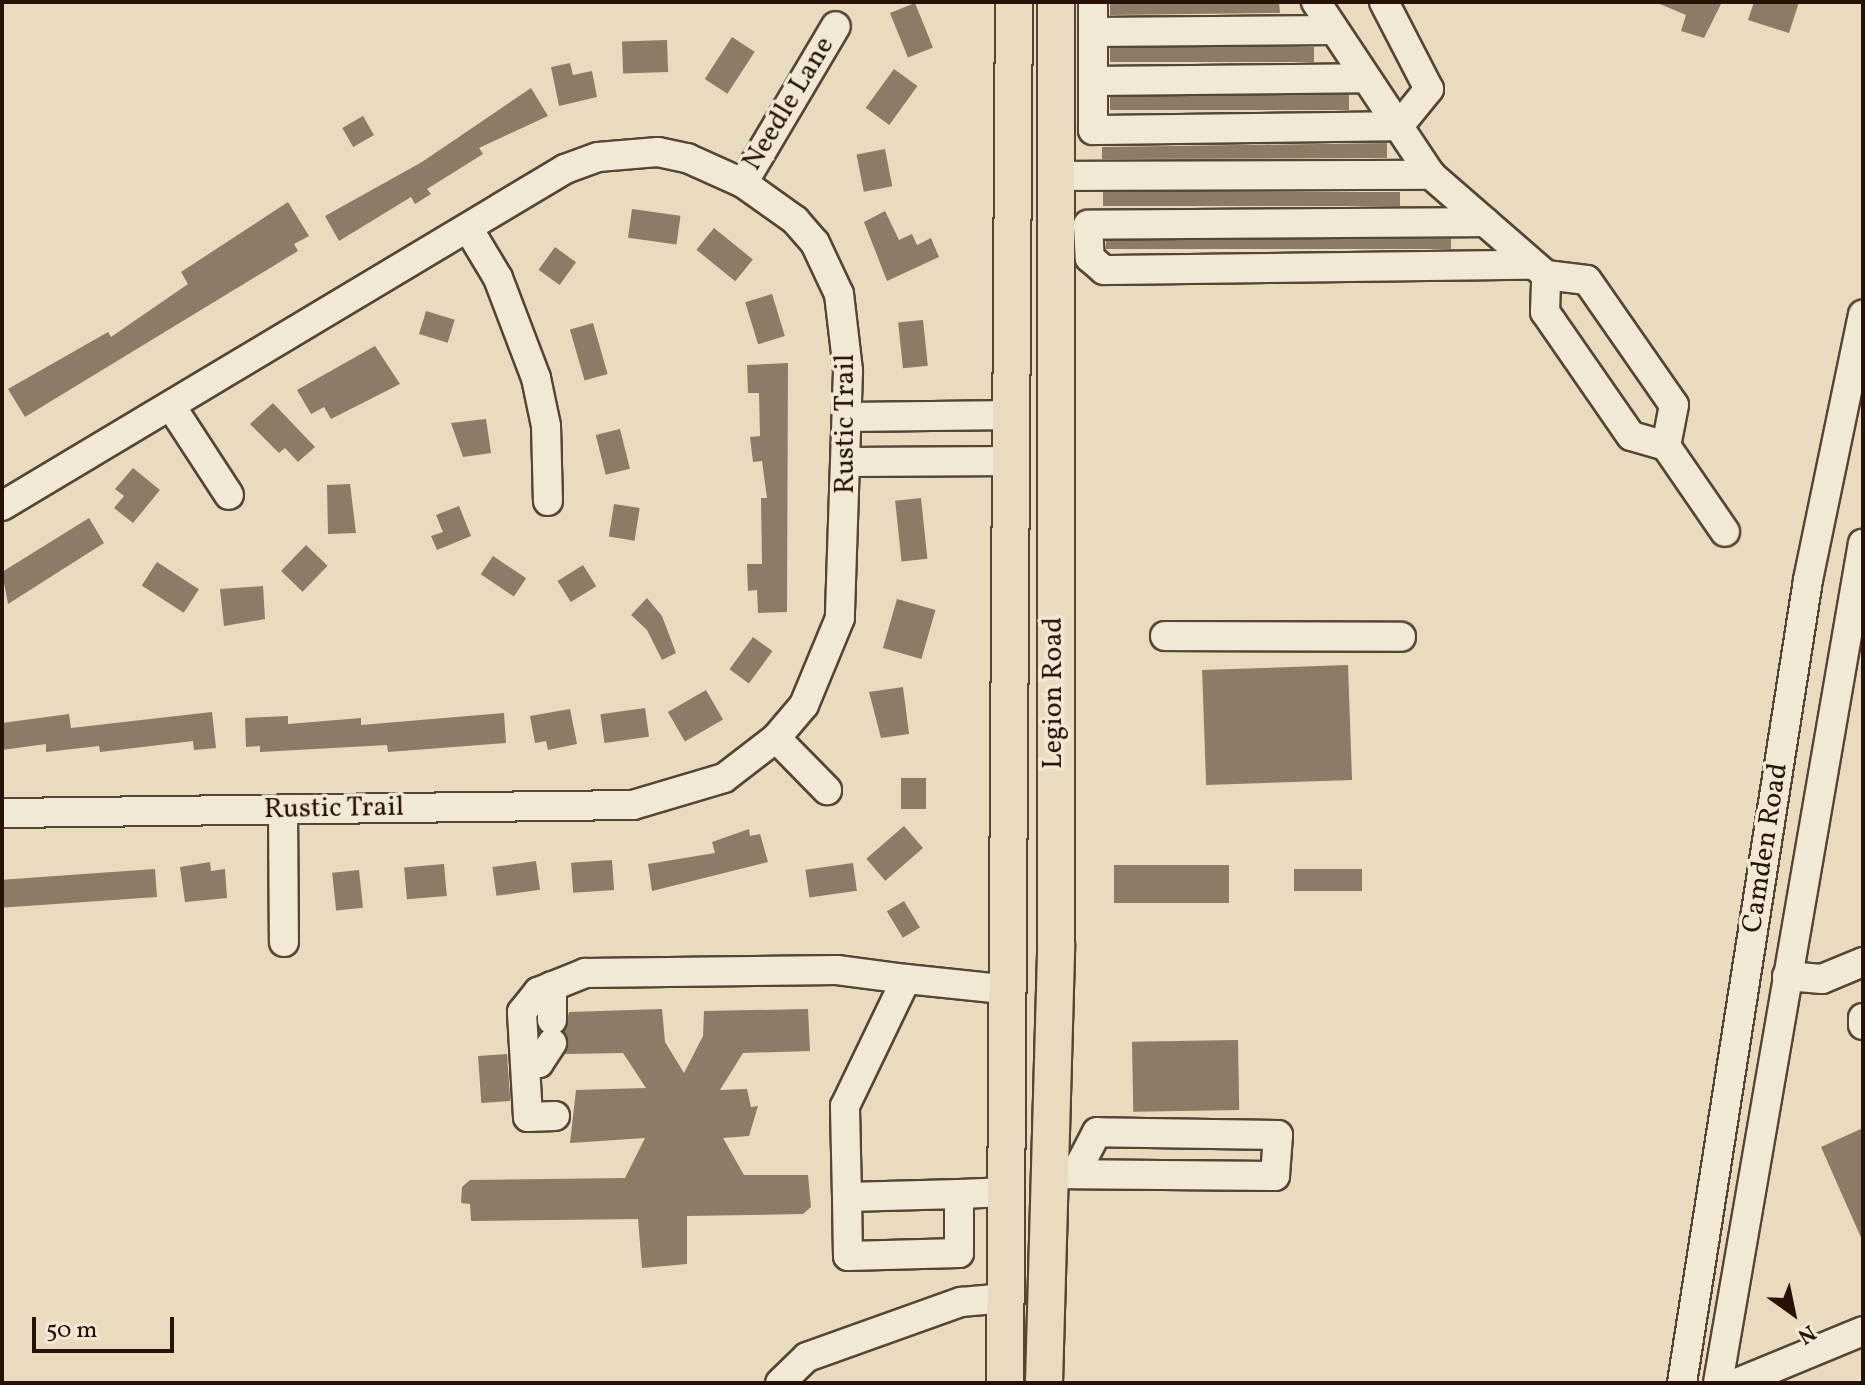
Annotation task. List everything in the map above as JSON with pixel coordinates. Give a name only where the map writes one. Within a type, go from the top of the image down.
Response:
[{"type":"main road","name":"Legion Road","points":[[1044,1383],[1062,1174],[1053,639],[1056,2]]},
{"type":"main road","name":"Legion Road","points":[[1005,1383],[1015,461],[1014,16]]},
{"type":"main road","points":[[1014,16],[1027,59],[1038,385],[1052,399]]},
{"type":"main road","points":[[1015,415],[1030,423],[1034,437],[1041,622],[1053,639]]},
{"type":"street","points":[[1093,2],[1093,130],[1399,126]]},
{"type":"street","points":[[1316,2],[1431,175],[1539,270],[1545,312],[1631,436],[1666,446],[1725,532]]},
{"type":"street","points":[[1384,2],[1429,89],[1399,126]]},
{"type":"street","name":"Needle Lane","points":[[743,183],[836,26]]},
{"type":"street","points":[[1093,32],[1334,30]]},
{"type":"street","points":[[1093,81],[1366,78]]},
{"type":"street","name":"Rustic Trail","points":[[2,506],[565,169],[598,157],[658,152],[716,168],[743,183],[795,220],[830,270],[846,332],[847,462],[840,618],[821,675],[776,738],[724,778],[633,805],[2,813]]},
{"type":"street","points":[[1054,176],[1431,175]]},
{"type":"street","points":[[1485,222],[1088,225],[1090,258],[1104,270],[1539,270],[1587,280],[1674,405],[1666,446]]},
{"type":"street","points":[[468,228],[498,278],[536,378],[546,426],[548,501]]},
{"type":"street","name":"Camden Road","points":[[1682,1383],[1808,580],[1863,315]]},
{"type":"street","points":[[171,406],[229,495]]},
{"type":"street","points":[[847,417],[1015,415]]},
{"type":"street","points":[[847,462],[1015,461]]},
{"type":"street","name":"Camden Road","points":[[1718,1383],[1787,976],[1853,646],[1863,543]]},
{"type":"street","points":[[1165,636],[1401,637]]},
{"type":"street","points":[[776,738],[827,790]]},
{"type":"street","points":[[283,809],[284,942]]},
{"type":"street","points":[[1787,976],[1822,979],[1863,962]]},
{"type":"street","points":[[555,1116],[528,1117],[522,1012],[552,986],[585,973],[837,970],[1010,990]]},
{"type":"street","points":[[906,979],[845,1106],[848,1256],[959,1253],[959,1194]]},
{"type":"street","points":[[525,1064],[539,1063],[552,1031],[552,986]]},
{"type":"street","points":[[1863,1018],[1863,1025]]},
{"type":"street","points":[[1097,1132],[1278,1135],[1275,1176],[1062,1174],[1097,1132]]},
{"type":"street","points":[[847,1197],[1008,1192]]},
{"type":"street","points":[[780,1383],[807,1357],[961,1302],[1006,1298]]},
{"type":"street","points":[[1737,1383],[1863,1331]]},
{"type":"building","points":[[1110,2],[1279,2],[1280,13],[1110,15]]},
{"type":"building","points":[[1655,2],[1721,4],[1704,38],[1681,31],[1686,15]]},
{"type":"building","points":[[1754,2],[1799,2],[1789,33],[1748,20]]},
{"type":"building","points":[[915,3],[933,48],[908,58],[890,13]]},
{"type":"building","points":[[732,37],[755,52],[727,94],[705,79]]},
{"type":"building","points":[[667,40],[668,72],[623,74],[622,42]]},
{"type":"building","points":[[1110,47],[1314,47],[1314,62],[1110,62]]},
{"type":"building","points":[[570,63],[573,75],[592,71],[597,97],[559,106],[551,67]]},
{"type":"building","points":[[894,69],[917,86],[889,125],[866,108]]},
{"type":"building","points":[[531,88],[548,116],[479,148],[483,154],[427,189],[431,194],[415,204],[411,197],[339,241],[325,216],[422,162]]},
{"type":"building","points":[[1110,95],[1349,95],[1349,110],[1110,110]]},
{"type":"building","points":[[363,116],[374,135],[353,147],[342,128]]},
{"type":"building","points":[[1387,143],[1387,158],[1102,159],[1102,147]]},
{"type":"building","points":[[885,149],[892,186],[864,192],[857,155]]},
{"type":"building","points":[[1103,192],[1400,192],[1400,206],[1103,206]]},
{"type":"building","points":[[288,202],[309,236],[294,244],[298,251],[25,417],[8,389],[108,332],[111,337],[188,284],[181,272]]},
{"type":"building","points":[[632,209],[681,216],[676,245],[628,238]]},
{"type":"building","points":[[885,211],[899,240],[912,234],[917,245],[931,238],[939,257],[887,281],[864,222]]},
{"type":"building","points":[[714,228],[753,259],[735,281],[696,250]]},
{"type":"building","points":[[1106,239],[1451,239],[1451,249],[1106,249]]},
{"type":"building","points":[[555,247],[576,262],[560,285],[539,270]]},
{"type":"building","points":[[772,294],[785,336],[758,344],[745,302]]},
{"type":"building","points":[[426,311],[455,320],[448,343],[419,334]]},
{"type":"building","points":[[923,320],[928,366],[903,368],[898,323]]},
{"type":"building","points":[[593,323],[608,374],[585,381],[570,330]]},
{"type":"building","points":[[375,346],[400,384],[331,419],[324,407],[311,414],[297,390]]},
{"type":"building","points":[[788,363],[787,612],[758,613],[757,590],[748,591],[747,564],[762,564],[761,498],[767,498],[762,461],[753,462],[750,437],[760,436],[759,393],[748,393],[747,365]]},
{"type":"building","points":[[273,403],[315,447],[298,462],[285,448],[279,453],[250,424]]},
{"type":"building","points":[[486,419],[491,453],[463,457],[451,423]]},
{"type":"building","points":[[620,429],[630,469],[606,475],[596,435]]},
{"type":"building","points":[[133,468],[160,490],[133,523],[114,508],[124,496],[115,489]]},
{"type":"building","points":[[350,484],[356,533],[328,534],[327,485]]},
{"type":"building","points":[[921,498],[927,559],[902,561],[895,501]]},
{"type":"building","points":[[614,504],[640,508],[635,541],[609,537]]},
{"type":"building","points":[[459,506],[471,536],[437,550],[431,536],[443,532],[436,515]]},
{"type":"building","points":[[89,518],[104,543],[8,604],[2,572]]},
{"type":"building","points":[[306,545],[328,566],[303,592],[281,571]]},
{"type":"building","points":[[493,556],[526,578],[514,597],[481,574]]},
{"type":"building","points":[[157,562],[199,589],[184,613],[142,585]]},
{"type":"building","points":[[583,565],[596,586],[571,602],[558,581]]},
{"type":"building","points":[[263,586],[265,619],[224,626],[220,589]]},
{"type":"building","points":[[647,598],[662,616],[676,653],[662,660],[647,630],[631,615]]},
{"type":"building","points":[[897,599],[935,610],[921,659],[883,648]]},
{"type":"building","points":[[753,637],[772,651],[749,683],[729,669]]},
{"type":"building","points":[[1348,665],[1352,780],[1206,785],[1202,670]]},
{"type":"building","points":[[903,687],[909,734],[881,738],[869,692]]},
{"type":"building","points":[[706,690],[723,719],[685,741],[668,712]]},
{"type":"building","points":[[645,708],[649,737],[604,743],[600,714]]},
{"type":"building","points":[[570,709],[577,744],[548,750],[546,741],[535,743],[530,716]]},
{"type":"building","points":[[212,712],[216,748],[194,750],[193,741],[100,752],[99,746],[46,752],[46,744],[2,750],[2,723],[69,714],[71,728]]},
{"type":"building","points":[[504,713],[506,743],[388,752],[387,745],[260,752],[260,746],[246,747],[245,718],[288,716],[288,724],[361,718],[361,725]]},
{"type":"building","points":[[901,778],[926,778],[926,809],[901,809]]},
{"type":"building","points":[[904,826],[923,848],[885,881],[866,859]]},
{"type":"building","points":[[749,829],[750,836],[760,834],[768,862],[652,891],[648,864],[715,853],[712,842]]},
{"type":"building","points":[[612,860],[614,890],[573,893],[571,863]]},
{"type":"building","points":[[536,861],[540,890],[496,896],[492,867]]},
{"type":"building","points":[[210,862],[211,871],[225,869],[227,898],[185,902],[180,867]]},
{"type":"building","points":[[853,863],[857,891],[809,897],[805,870]]},
{"type":"building","points":[[444,864],[447,896],[407,899],[404,867]]},
{"type":"building","points":[[1114,865],[1229,865],[1229,903],[1114,903]]},
{"type":"building","points":[[155,869],[157,897],[4,908],[2,880]]},
{"type":"building","points":[[1294,869],[1362,869],[1362,891],[1294,891]]},
{"type":"building","points":[[359,870],[363,908],[336,911],[332,873]]},
{"type":"building","points":[[904,901],[920,928],[903,938],[887,911]]},
{"type":"building","points":[[662,1009],[665,1042],[684,1073],[703,1036],[704,1011],[808,1009],[810,1051],[743,1053],[720,1090],[747,1089],[751,1107],[758,1106],[749,1136],[723,1138],[744,1175],[808,1175],[811,1207],[803,1214],[687,1216],[687,1264],[642,1268],[638,1219],[471,1221],[470,1204],[461,1203],[462,1187],[470,1180],[625,1178],[645,1138],[570,1143],[576,1090],[646,1088],[623,1053],[565,1054],[564,1032],[569,1012]]},
{"type":"building","points":[[1238,1040],[1239,1110],[1133,1112],[1132,1042]]},
{"type":"building","points":[[507,1054],[510,1101],[481,1103],[478,1056]]},
{"type":"building","points":[[1863,1128],[1863,1242],[1821,1147]]}]
